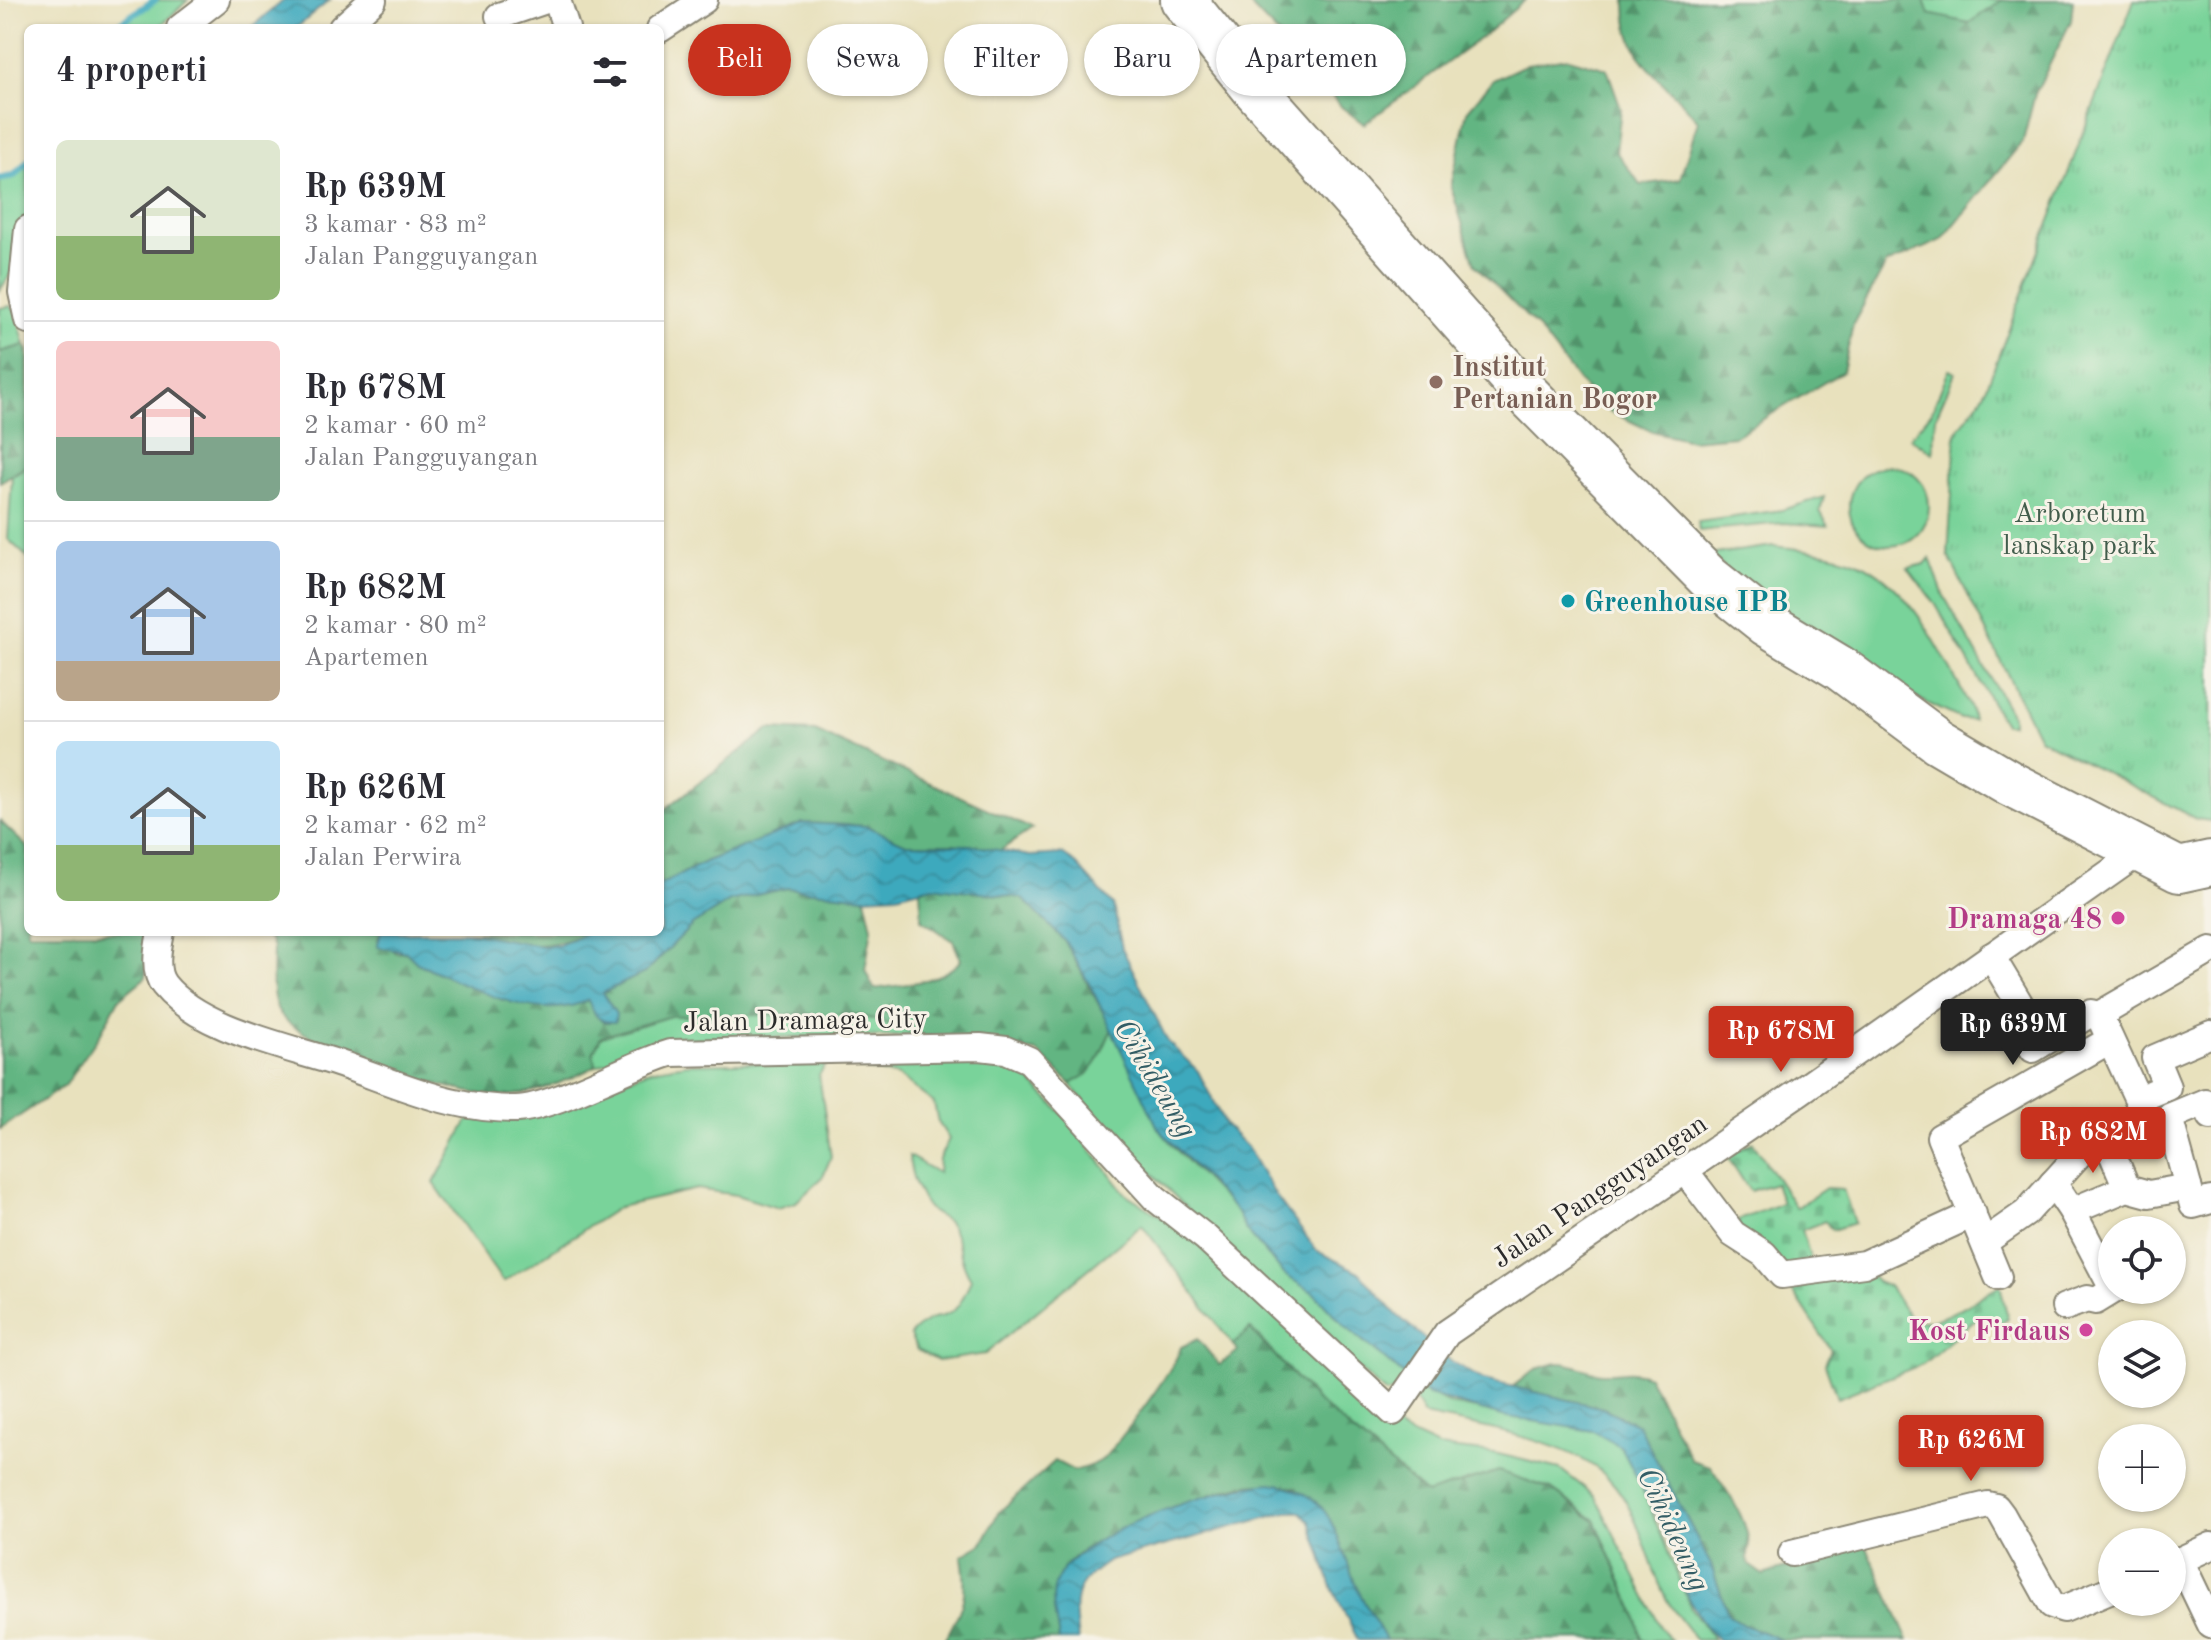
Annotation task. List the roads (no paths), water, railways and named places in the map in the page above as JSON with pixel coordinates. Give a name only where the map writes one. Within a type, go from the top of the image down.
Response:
[{"type":"highway","points":[[1183,0],[1253,87],[1520,387],[1709,578],[1767,624],[1840,668],[1938,741],[1991,773],[2179,870],[2211,862]]},
{"type":"highway","points":[[1905,715],[1957,727],[2040,764],[2188,843],[2211,862]]},
{"type":"street","points":[[185,24],[216,0]]},
{"type":"street","points":[[346,24],[373,0]]},
{"type":"street","points":[[499,15],[546,0]]},
{"type":"street","points":[[557,0],[565,24]]},
{"type":"street","points":[[664,26],[697,2]]},
{"type":"street","points":[[24,245],[11,297],[24,315]]},
{"type":"street","name":"Jalan Pangguyangan","points":[[1400,1402],[1447,1333],[1685,1171],[2141,851]]},
{"type":"street","name":"Jalan Dramaga City","points":[[160,936],[156,955],[162,983],[189,1007],[246,1034],[448,1101],[487,1108],[520,1109],[542,1103],[670,1053],[980,1047],[1006,1050],[1029,1060],[1155,1198],[1400,1402]]},
{"type":"street","points":[[1991,956],[2021,1006],[2020,1029],[2033,1049],[2091,1013],[2099,1015],[2211,950]]},
{"type":"street","points":[[1986,1241],[2026,1213],[2082,1151],[2147,1119],[2099,1015]]},
{"type":"street","points":[[2139,1099],[2167,1087],[2155,1058],[2211,1034]]},
{"type":"street","points":[[1998,1277],[1986,1241],[1940,1137],[2110,1040]]},
{"type":"street","points":[[2211,1116],[2205,1102],[2169,1117],[2193,1205],[2211,1200]]},
{"type":"street","points":[[2106,1139],[2127,1188]]},
{"type":"street","points":[[1685,1171],[1733,1234],[1764,1254],[1782,1275],[1864,1264],[1973,1214]]},
{"type":"street","points":[[2053,1183],[2098,1260]]},
{"type":"street","points":[[2072,1211],[2127,1188],[2149,1194],[2188,1187]]},
{"type":"street","points":[[2065,1307],[2087,1299],[2098,1300]]},
{"type":"street","points":[[1792,1553],[1988,1505],[1996,1507],[2002,1515],[2052,1605],[2064,1609],[2098,1595]]},
{"type":"street","points":[[2186,1557],[2211,1546]]},
{"type":"street","points":[[2186,1580],[2211,1625]]},
{"type":"water","points":[[284,0],[330,0],[301,24],[255,24]]},
{"type":"water","name":"Cihideung","points":[[803,823],[866,826],[906,844],[971,845],[1030,856],[1062,854],[1074,862],[1113,905],[1122,948],[1168,1042],[1198,1071],[1225,1125],[1247,1147],[1276,1196],[1317,1251],[1359,1272],[1397,1315],[1452,1362],[1484,1380],[1603,1408],[1638,1425],[1711,1565],[1728,1614],[1744,1625],[1782,1640],[1719,1640],[1707,1629],[1687,1596],[1679,1558],[1621,1447],[1593,1431],[1502,1416],[1428,1395],[1345,1326],[1314,1293],[1285,1275],[1245,1229],[1236,1211],[1158,1128],[1092,989],[1065,941],[1022,898],[932,886],[897,895],[865,897],[787,888],[730,901],[692,925],[646,972],[603,993],[616,1014],[615,1022],[597,1017],[588,1000],[567,1007],[524,1005],[479,991],[417,963],[406,952],[377,947],[380,936],[489,936],[542,946],[559,945],[580,936],[664,936],[664,883],[707,861]]},
{"type":"water","points":[[1272,1483],[1293,1488],[1320,1506],[1337,1533],[1359,1592],[1386,1640],[1358,1640],[1333,1590],[1310,1521],[1301,1512],[1287,1512],[1109,1561],[1088,1578],[1078,1594],[1078,1640],[1059,1640],[1054,1605],[1055,1585],[1067,1566],[1088,1547],[1150,1515],[1219,1493]]},
{"type":"waterway","points":[[119,24],[155,0]]},
{"type":"waterway","points":[[0,179],[15,175],[24,165]]},
{"type":"place","name":"Institut Pertanian Bogor","points":[[1436,382]]},
{"type":"place","name":"Greenhouse IPB","points":[[1568,601]]},
{"type":"place","name":"Dramaga 48","points":[[2118,918]]},
{"type":"place","name":"Kost Firdaus","points":[[2086,1330]]},
{"type":"park label","name":"Arboretum lanskap park","points":[[2080,528]]}]
